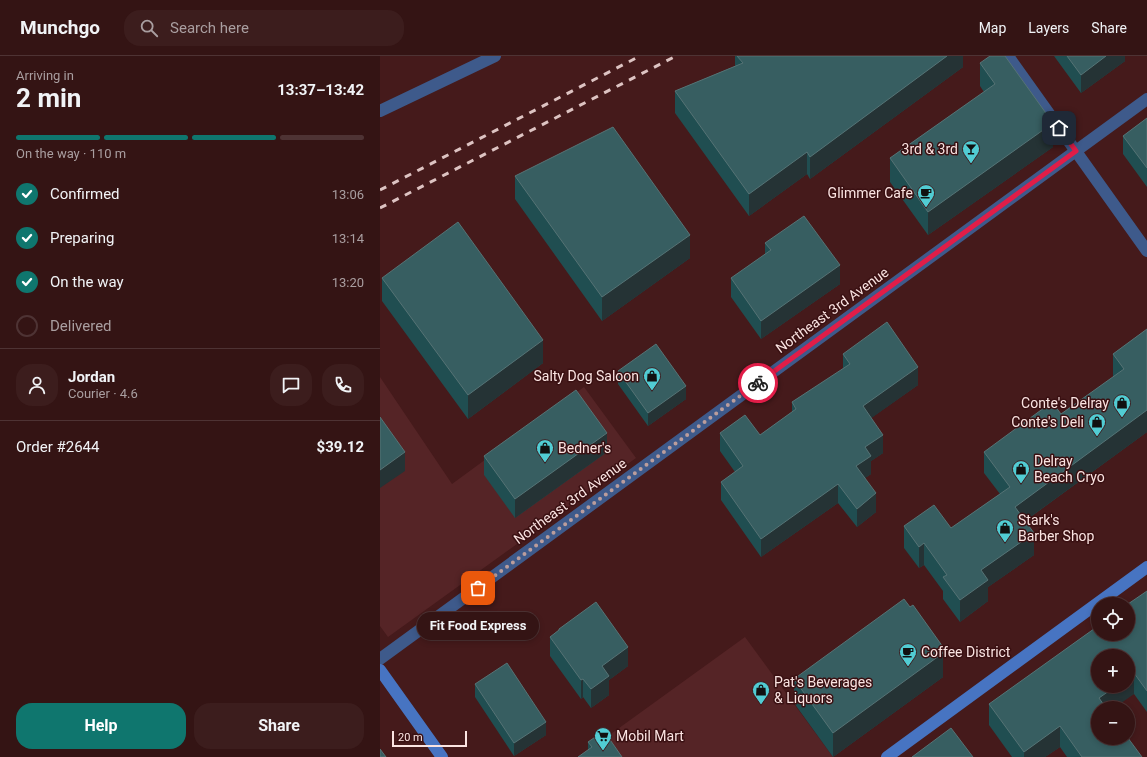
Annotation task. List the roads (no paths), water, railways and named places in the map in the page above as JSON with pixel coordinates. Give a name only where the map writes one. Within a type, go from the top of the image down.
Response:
[{"type":"street","points":[[380,111],[495,56]]},
{"type":"street","points":[[1008,56],[1147,251]]},
{"type":"street","name":"Northeast 3rd Avenue","points":[[380,659],[1147,99]]},
{"type":"street","points":[[887,757],[1147,567]]},
{"type":"street","points":[[380,670],[442,757]]},
{"type":"railway","points":[[380,190],[640,56]]},
{"type":"railway","points":[[380,208],[676,56]]},
{"type":"place","name":"3rd & 3rd","points":[[971,164]]},
{"type":"place","name":"Glimmer Cafe","points":[[926,208]]},
{"type":"place","name":"Salty Dog Saloon","points":[[652,391]]},
{"type":"place","name":"Conte's Delray","points":[[1122,418]]},
{"type":"place","name":"Conte's Deli","points":[[1097,437]]},
{"type":"place","name":"Bedner's","points":[[545,463]]},
{"type":"place","name":"Delray Beach Cryo","points":[[1021,484]]},
{"type":"place","name":"Stark's Barber Shop","points":[[1005,543]]},
{"type":"place","name":"Fit Food Express","points":[[478,588]]},
{"type":"place","name":"Coffee District","points":[[908,667]]},
{"type":"place","name":"Pat's Beverages & Liquors","points":[[761,705]]},
{"type":"place","name":"Mobil Mart","points":[[603,751]]}]
